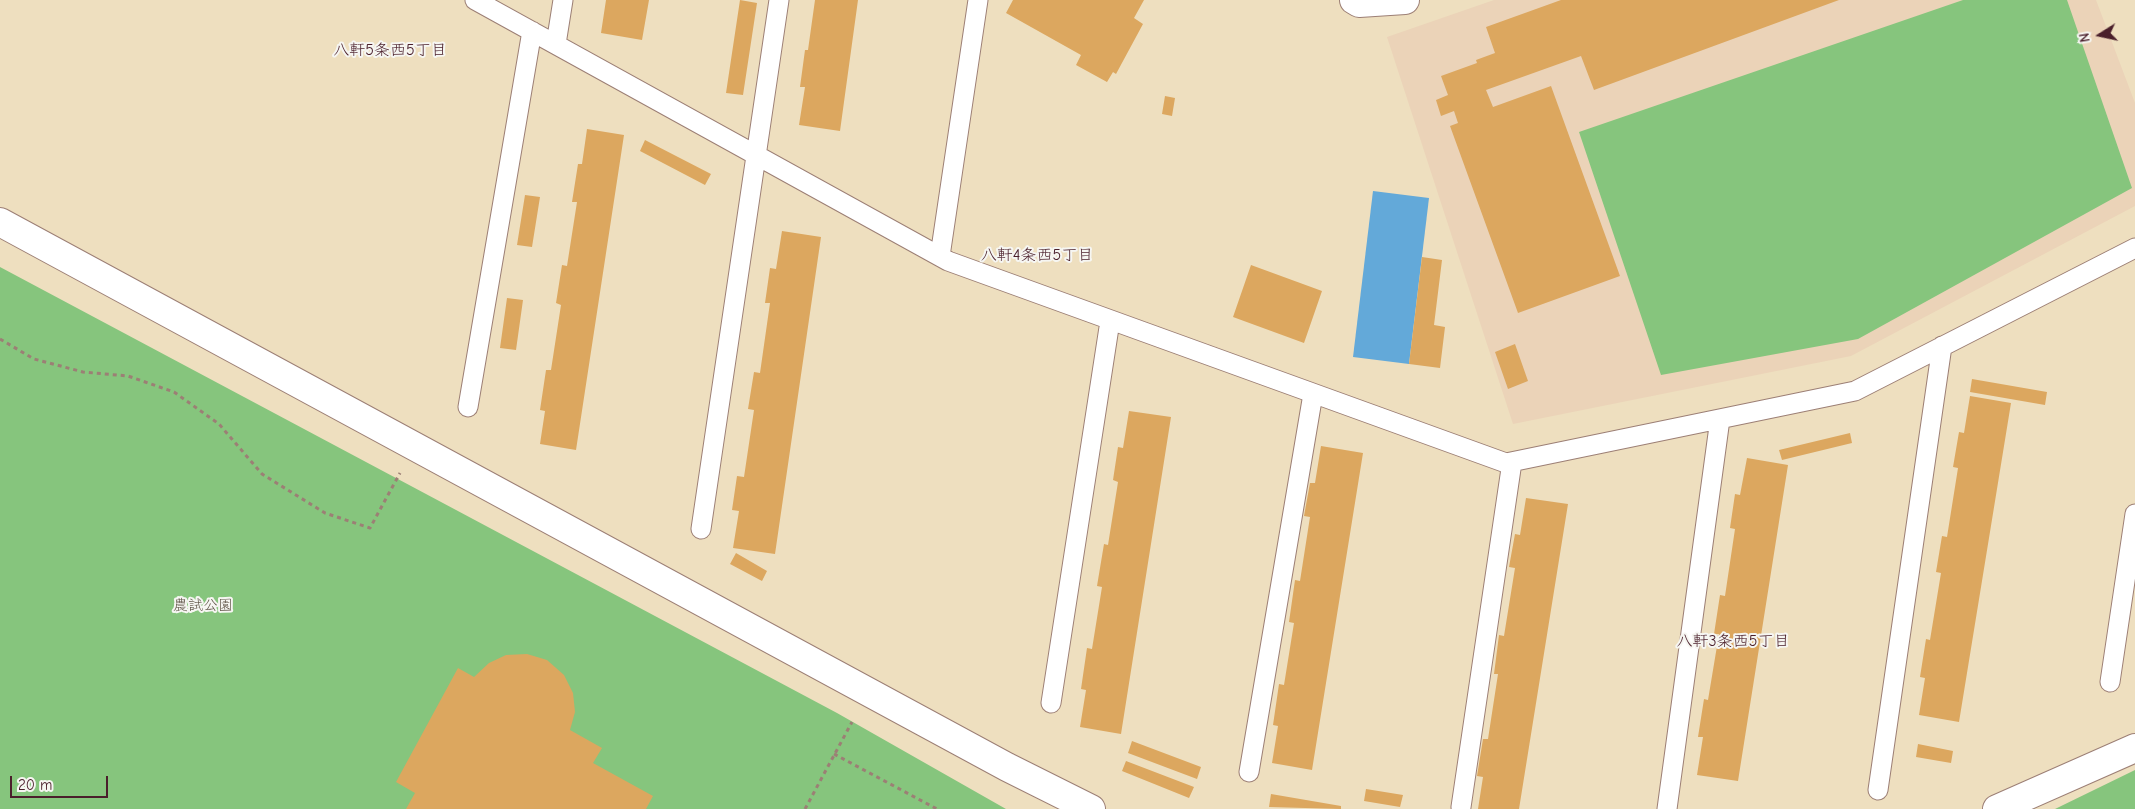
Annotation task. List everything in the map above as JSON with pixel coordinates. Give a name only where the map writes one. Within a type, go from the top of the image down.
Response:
[{"type":"street","points":[[1354,0],[1359,3],[1405,0]]},
{"type":"street","points":[[0,222],[998,762],[1091,809]]},
{"type":"street","points":[[1997,809],[2135,748]]},
{"type":"lane","points":[[475,0],[940,256],[1110,321],[1506,463],[1855,391],[2135,248]]},
{"type":"lane","points":[[556,44],[563,0]]},
{"type":"lane","points":[[701,529],[778,0]]},
{"type":"lane","points":[[940,256],[978,0]]},
{"type":"lane","points":[[468,407],[532,31]]},
{"type":"lane","points":[[1051,703],[1110,321]]},
{"type":"lane","points":[[1878,790],[1942,346]]},
{"type":"lane","points":[[1249,772],[1313,394]]},
{"type":"lane","points":[[1667,809],[1720,419]]},
{"type":"lane","points":[[1461,807],[1512,462]]},
{"type":"lane","points":[[2110,682],[2135,514]]},
{"type":"path","points":[[0,339],[34,359],[83,372],[128,376],[174,392],[219,424],[262,474],[325,513],[370,528],[402,469]]},
{"type":"path","points":[[805,809],[852,722]]},
{"type":"path","points":[[834,754],[937,809]]},
{"type":"shaded area","points":[[1494,0],[2096,0],[2135,103],[2135,206],[1851,356],[1513,424],[1387,37]]},
{"type":"green space","points":[[1963,0],[2067,0],[2132,188],[1858,339],[1661,375],[1579,132]]},
{"type":"green space","name":"農試公園","points":[[0,267],[837,713],[1006,809],[0,809]]},
{"type":"green space","points":[[2135,770],[2135,809],[2055,809]]},
{"type":"water","points":[[1373,191],[1429,198],[1409,364],[1353,357]]},
{"type":"building","points":[[606,0],[649,0],[642,40],[601,33]]},
{"type":"building","points":[[740,0],[757,3],[743,95],[726,93]]},
{"type":"building","points":[[815,0],[858,0],[840,131],[799,125],[805,87],[800,87],[805,50],[808,50]]},
{"type":"building","points":[[1013,0],[1144,0],[1134,18],[1143,24],[1116,74],[1113,72],[1107,82],[1076,65],[1081,55],[1006,13]]},
{"type":"building","points":[[1561,0],[1839,0],[1594,90],[1581,56],[1486,90],[1493,107],[1551,86],[1620,276],[1518,313],[1450,126],[1458,123],[1454,111],[1441,116],[1436,100],[1448,95],[1441,76],[1477,63],[1476,60],[1495,53],[1486,27]]},
{"type":"building","points":[[1165,96],[1175,98],[1172,116],[1162,114]]},
{"type":"building","points":[[587,129],[624,135],[576,450],[540,444],[545,411],[540,410],[546,370],[551,370],[561,305],[556,303],[562,265],[567,266],[577,202],[572,202],[578,164],[582,164]]},
{"type":"building","points":[[645,140],[711,174],[705,185],[640,151]]},
{"type":"building","points":[[525,195],[540,197],[532,247],[517,245]]},
{"type":"building","points":[[782,231],[821,237],[775,554],[733,548],[739,511],[732,510],[737,476],[744,477],[754,410],[748,409],[754,372],[760,373],[770,303],[765,303],[770,268],[776,269]]},
{"type":"building","points":[[1422,257],[1442,260],[1434,325],[1445,327],[1440,368],[1409,364]]},
{"type":"building","points":[[1251,265],[1322,291],[1304,343],[1233,317]]},
{"type":"building","points":[[507,298],[523,300],[516,350],[500,348]]},
{"type":"building","points":[[1515,344],[1528,381],[1508,389],[1495,352]]},
{"type":"building","points":[[1972,379],[2047,392],[2045,405],[1970,392]]},
{"type":"building","points":[[1970,396],[2011,403],[1959,722],[1919,715],[1925,678],[1920,677],[1926,639],[1930,640],[1941,573],[1936,572],[1942,536],[1947,537],[1958,468],[1953,467],[1959,432],[1964,433]]},
{"type":"building","points":[[1129,411],[1171,417],[1121,734],[1080,727],[1086,690],[1081,689],[1087,648],[1092,649],[1102,587],[1097,586],[1104,544],[1108,545],[1118,482],[1113,480],[1118,447],[1123,448]]},
{"type":"building","points":[[1850,433],[1852,443],[1782,460],[1779,450]]},
{"type":"building","points":[[1321,446],[1363,453],[1312,770],[1272,763],[1278,726],[1273,725],[1279,684],[1284,685],[1294,623],[1289,622],[1295,580],[1300,581],[1310,517],[1304,516],[1310,483],[1315,483]]},
{"type":"building","points":[[1747,458],[1788,465],[1738,781],[1697,775],[1703,737],[1698,737],[1704,699],[1708,700],[1719,634],[1714,634],[1720,595],[1725,596],[1735,529],[1730,528],[1735,494],[1740,495]]},
{"type":"building","points":[[1526,498],[1568,504],[1519,809],[1478,809],[1483,777],[1477,776],[1483,739],[1488,739],[1498,674],[1494,674],[1499,635],[1504,636],[1515,568],[1509,567],[1515,534],[1520,535]]},
{"type":"building","points":[[736,553],[767,571],[762,581],[730,564]]},
{"type":"building","points":[[527,654],[547,660],[564,675],[573,693],[575,712],[570,730],[602,748],[593,763],[653,796],[646,809],[406,809],[415,793],[396,782],[458,668],[474,677],[489,663],[506,655]]},
{"type":"building","points":[[1132,741],[1201,767],[1197,779],[1128,753]]},
{"type":"building","points":[[1918,744],[1953,751],[1951,763],[1916,757]]},
{"type":"building","points":[[1126,761],[1194,787],[1189,798],[1122,771]]},
{"type":"building","points":[[1366,789],[1403,795],[1400,807],[1364,801]]},
{"type":"building","points":[[1271,794],[1341,806],[1341,809],[1269,807]]},
{"type":"district","name":"八軒5条西5丁目","points":[[390,50]]},
{"type":"district","name":"八軒4条西5丁目","points":[[1037,255]]},
{"type":"district","name":"八軒3条西5丁目","points":[[1733,641]]}]
